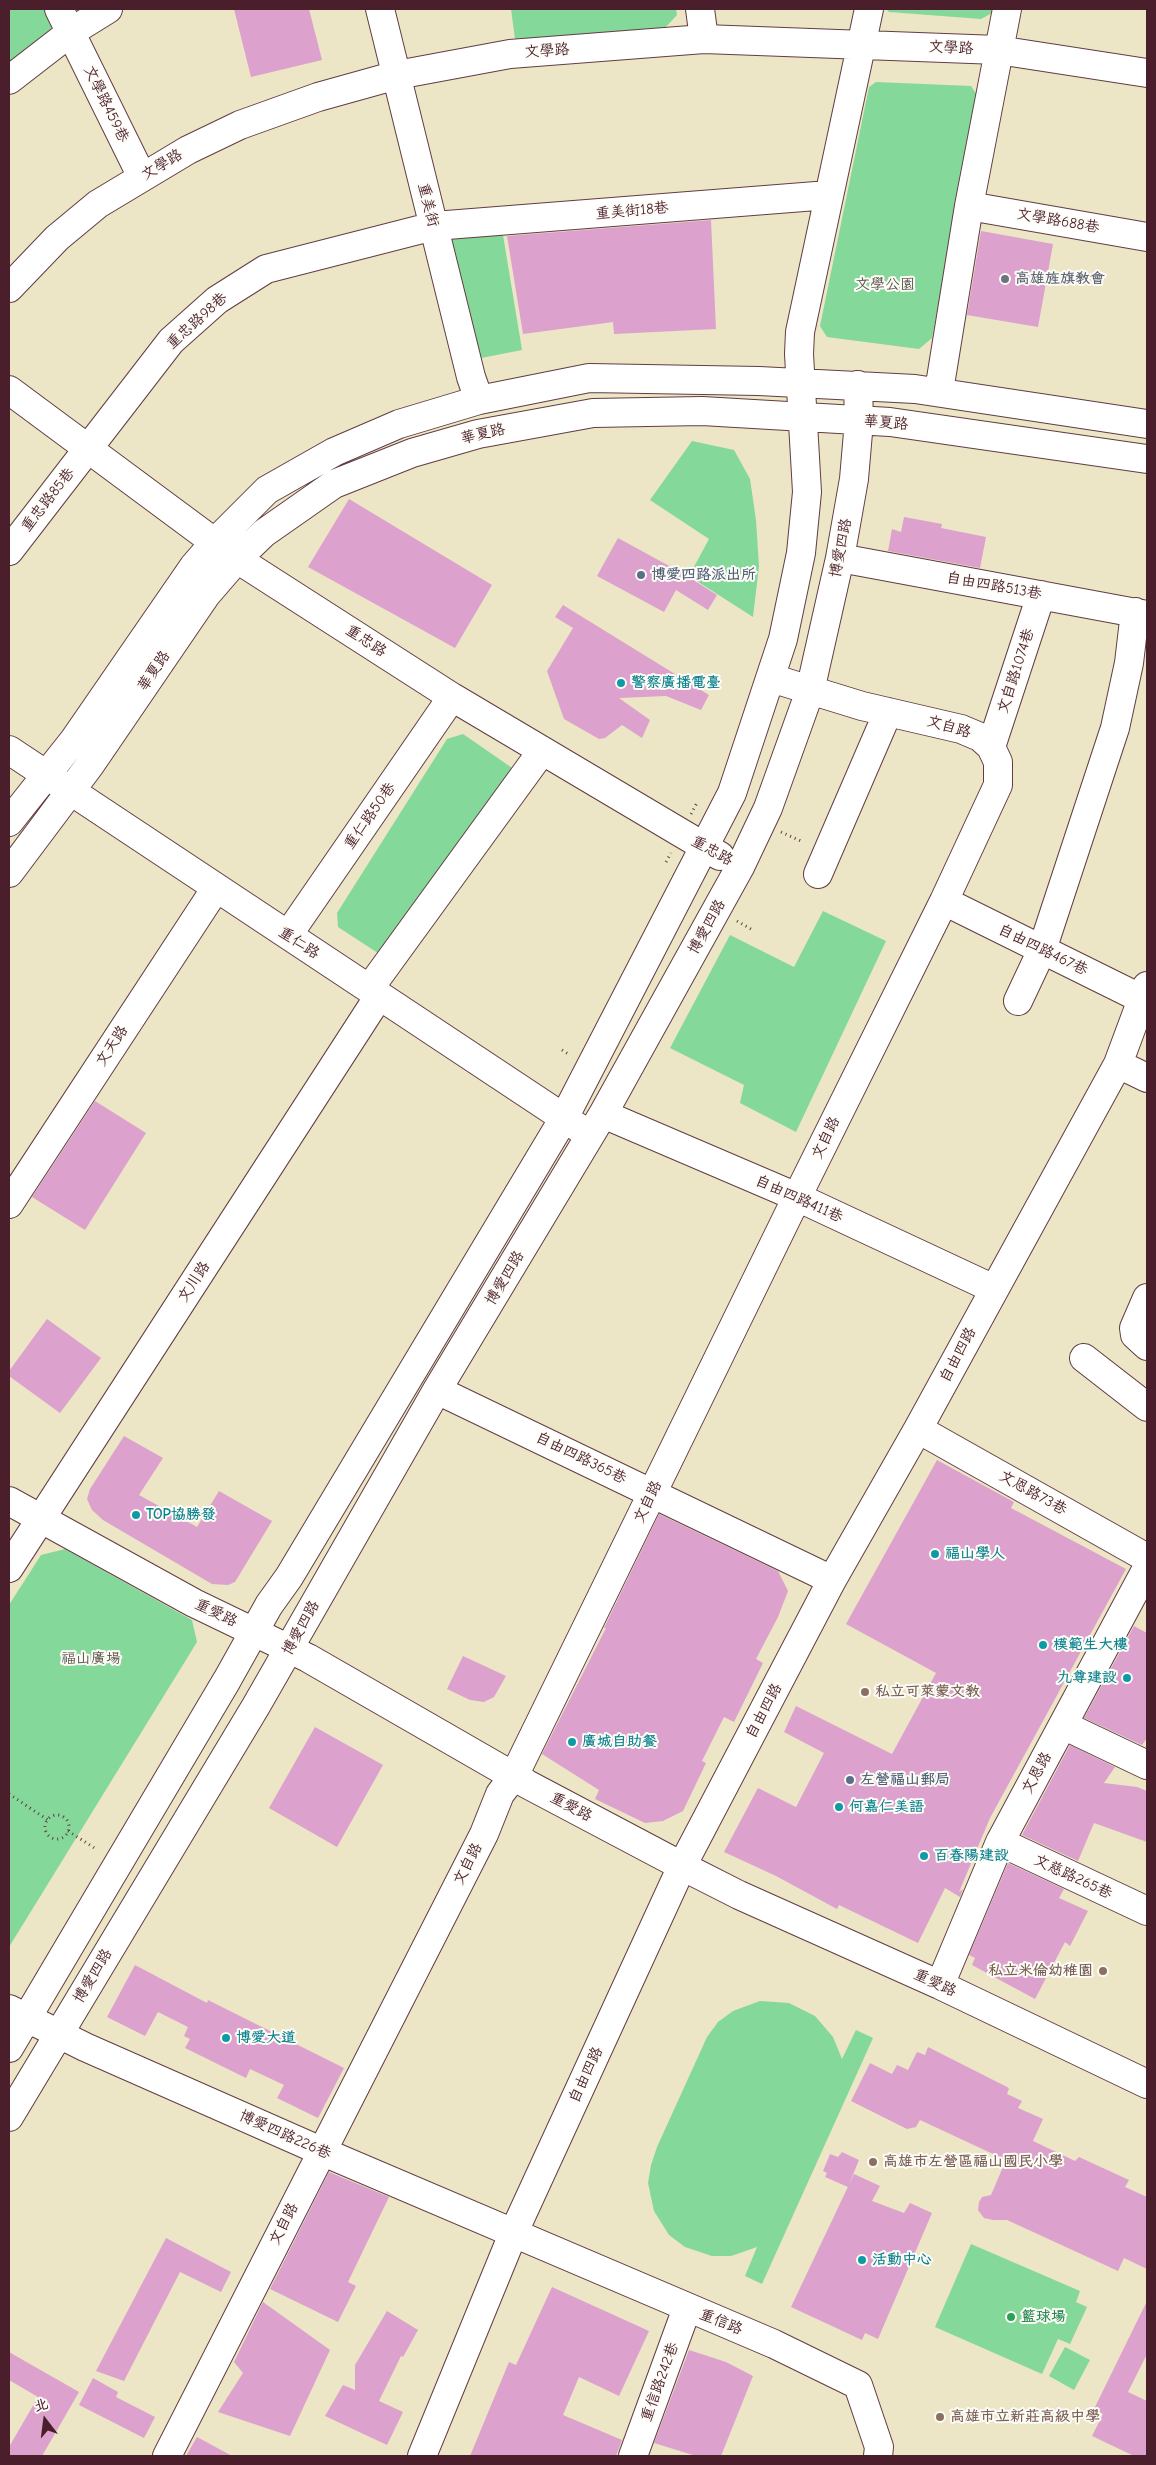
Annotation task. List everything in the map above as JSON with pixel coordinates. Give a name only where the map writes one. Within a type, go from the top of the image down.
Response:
[{"type":"street","points":[[9,80],[65,20],[108,9]]},
{"type":"street","name":"重美街","points":[[380,9],[471,377],[479,400]]},
{"type":"street","points":[[700,9],[704,38]]},
{"type":"street","points":[[9,2048],[17,2014],[254,1632],[564,1118],[732,793],[783,639],[800,553],[807,492],[799,354],[800,332],[869,9]]},
{"type":"street","points":[[939,392],[969,206],[1007,9]]},
{"type":"street","name":"文學路459巷","points":[[65,20],[142,177]]},
{"type":"street","name":"文學路","points":[[9,288],[57,238],[98,204],[188,150],[240,125],[318,98],[397,75],[510,54],[704,38],[998,50],[1147,73]]},
{"type":"street","name":"重美街18巷","points":[[434,226],[829,195]]},
{"type":"street","name":"文學路688巷","points":[[969,206],[1147,237]]},
{"type":"street","name":"重忠路98巷","points":[[87,450],[171,342],[217,300],[266,269],[434,226]]},
{"type":"street","name":"華夏路","points":[[9,822],[74,740],[194,566],[214,543],[267,490],[334,452],[399,424],[479,400],[589,378],[801,382],[858,385],[939,392],[1147,424]]},
{"type":"street","name":"博愛四路","points":[[9,2117],[289,1649],[438,1390],[597,1125],[740,867],[768,808],[810,690],[840,558],[854,479],[859,421],[858,385]]},
{"type":"street","name":"重忠路","points":[[9,390],[87,450],[237,559],[452,697],[740,867]]},
{"type":"street","name":"華夏路","points":[[9,873],[70,791],[206,595],[237,559],[264,533],[334,484],[412,453],[478,434],[593,413],[702,412],[804,416],[909,425],[1147,459]]},
{"type":"street","name":"重忠路85巷","points":[[9,551],[87,450]]},
{"type":"street","name":"自由四路513巷","points":[[840,558],[1141,613]]},
{"type":"street","name":"文自路1074巷","points":[[991,747],[1041,594]]},
{"type":"street","points":[[1018,1001],[1042,950],[1115,728],[1141,613]]},
{"type":"street","name":"文自路","points":[[167,2456],[484,1834],[500,1794],[514,1776],[944,901],[998,785],[998,762],[991,747],[980,737],[961,728],[888,712],[771,678]]},
{"type":"street","name":"重仁路50巷","points":[[288,935],[452,697]]},
{"type":"street","points":[[818,874],[888,712]]},
{"type":"street","name":"重仁路","points":[[9,750],[564,1118],[597,1125]]},
{"type":"street","name":"文川路","points":[[9,1568],[374,992],[542,750]]},
{"type":"street","name":"文天路","points":[[9,1204],[216,888]]},
{"type":"street","name":"自由四路467巷","points":[[944,901],[1042,950],[1145,993]]},
{"type":"street","name":"自由四路","points":[[422,2456],[513,2234],[682,1866],[832,1580],[918,1429],[1118,1064],[1145,993]]},
{"type":"street","points":[[1118,1064],[1147,1078]]},
{"type":"street","name":"自由四路411巷","points":[[597,1125],[797,1197],[994,1289]]},
{"type":"street","points":[[1147,1298],[1134,1328],[1135,1335],[1140,1342],[1147,1346]]},
{"type":"street","points":[[1084,1358],[1147,1407]]},
{"type":"street","name":"自由四路365巷","points":[[438,1390],[832,1580]]},
{"type":"street","name":"文恩路73巷","points":[[918,1429],[1147,1558]]},
{"type":"street","name":"重愛路","points":[[9,1501],[194,1603],[289,1649],[514,1776],[682,1866],[746,1898],[940,1985],[1147,2084]]},
{"type":"street","name":"文恩路","points":[[940,1985],[1000,1842],[1063,1725],[1145,1580]]},
{"type":"street","points":[[1063,1725],[1147,1765]]},
{"type":"street","name":"文慈路265巷","points":[[1000,1842],[1147,1911]]},
{"type":"street","name":"博愛四路226巷","points":[[17,2014],[321,2151],[513,2234]]},
{"type":"street","name":"重信路","points":[[513,2234],[774,2344],[858,2385],[879,2447],[878,2456]]},
{"type":"street","name":"重信路242巷","points":[[633,2456],[687,2308]]},
{"type":"path","points":[[9,1794],[48,1820]]},
{"type":"path","points":[[68,1831],[63,1837],[51,1837],[46,1831],[48,1820],[54,1816],[61,1816],[66,1820],[68,1831],[96,1849]]},
{"type":"green space","points":[[9,9],[45,9],[52,25],[48,40],[9,70]]},
{"type":"green space","points":[[511,9],[676,9],[677,15],[663,30],[515,39]]},
{"type":"green space","points":[[886,9],[995,9],[994,12],[981,19],[889,12]]},
{"type":"green space","name":"文學公園","points":[[876,82],[971,86],[977,95],[932,338],[919,349],[827,337],[820,326],[869,87]]},
{"type":"green space","points":[[501,223],[522,350],[476,359],[443,237]]},
{"type":"green space","points":[[692,441],[734,450],[750,479],[756,520],[759,566],[753,617],[689,576],[709,539],[650,500]]},
{"type":"green space","points":[[463,734],[518,772],[384,957],[338,927],[337,913],[447,739]]},
{"type":"green space","points":[[823,911],[886,941],[796,1132],[740,1103],[744,1085],[670,1048],[730,935],[794,967]]},
{"type":"green space","name":"福山廣場","points":[[65,1549],[192,1620],[197,1642],[9,1947],[9,1605],[41,1555]]},
{"type":"green space","points":[[760,2001],[789,2003],[815,2016],[833,2037],[842,2059],[856,2030],[873,2038],[762,2284],[745,2276],[757,2247],[731,2256],[712,2256],[685,2247],[669,2235],[654,2211],[648,2183],[657,2147],[707,2037],[718,2022],[733,2011]]},
{"type":"green space","name":"籃球場","points":[[971,2244],[1080,2291],[1076,2302],[1087,2307],[1070,2344],[1058,2339],[1042,2374],[935,2327]]},
{"type":"green space","points":[[1065,2347],[1090,2360],[1074,2390],[1049,2376]]},
{"type":"building","points":[[234,9],[309,9],[322,60],[251,77]]},
{"type":"building","points":[[711,220],[716,329],[614,334],[613,322],[523,334],[507,236]]},
{"type":"building","name":"高雄旌旗教會","points":[[981,231],[1053,244],[1038,327],[967,315]]},
{"type":"building","points":[[349,499],[492,585],[455,648],[308,567]]},
{"type":"building","points":[[904,517],[942,524],[941,528],[986,537],[980,568],[888,551],[892,529],[901,532]]},
{"type":"building","name":"博愛四路派出所","points":[[618,538],[684,574],[717,595],[708,610],[676,590],[664,612],[597,576]]},
{"type":"building","name":"警察廣播電臺","points":[[563,605],[709,695],[701,710],[666,696],[619,698],[650,720],[642,738],[622,725],[605,738],[599,739],[564,719],[547,671],[573,628],[555,617]]},
{"type":"building","points":[[95,1101],[146,1133],[85,1230],[32,1197]]},
{"type":"building","points":[[47,1319],[101,1358],[60,1413],[9,1376],[9,1371]]},
{"type":"building","name":"TOP協勝發","points":[[124,1436],[163,1458],[139,1495],[197,1527],[219,1491],[272,1521],[235,1582],[228,1585],[212,1584],[103,1520],[92,1510],[87,1499],[90,1489]]},
{"type":"building","points":[[937,1460],[1014,1502],[1011,1508],[1126,1569],[990,1818],[959,1892],[963,1889],[960,1897],[945,1888],[918,1943],[839,1905],[837,1909],[776,1876],[724,1852],[758,1788],[796,1807],[824,1753],[784,1732],[796,1706],[892,1754],[936,1673],[846,1624]]},
{"type":"building","points":[[659,1514],[778,1571],[788,1591],[778,1617],[756,1659],[763,1663],[734,1722],[724,1717],[702,1761],[706,1763],[683,1811],[663,1821],[645,1823],[595,1799],[599,1790],[542,1754],[606,1628],[604,1628]]},
{"type":"building","name":"九尊建設","points":[[1134,1626],[1147,1633],[1147,1738],[1142,1745],[1084,1718]]},
{"type":"building","points":[[463,1656],[506,1676],[494,1697],[484,1702],[470,1700],[447,1689]]},
{"type":"building","points":[[315,1727],[383,1765],[337,1847],[269,1808]]},
{"type":"building","points":[[1070,1745],[1115,1767],[1104,1783],[1137,1787],[1147,1791],[1147,1842],[1094,1823],[1078,1861],[1022,1835]]},
{"type":"building","points":[[1008,1863],[1064,1889],[1059,1898],[1088,1911],[1070,1946],[1065,1942],[1035,1999],[972,1965],[975,1958],[969,1955]]},
{"type":"building","points":[[135,1965],[207,2003],[208,2000],[344,2068],[318,2118],[277,2098],[284,2085],[250,2069],[246,2078],[185,2048],[190,2039],[184,2036],[188,2027],[158,2012],[145,2036],[107,2017]]},
{"type":"building","points":[[928,2047],[1009,2088],[1007,2094],[1022,2101],[1018,2108],[1043,2119],[1033,2141],[1075,2161],[1079,2157],[1129,2180],[1125,2187],[1147,2197],[1147,2269],[1124,2258],[1118,2271],[1007,2220],[984,2218],[978,2210],[979,2202],[982,2197],[991,2195],[1006,2160],[920,2120],[916,2127],[907,2129],[851,2101],[870,2063],[892,2074],[897,2065],[908,2070],[917,2052],[925,2055]]},
{"type":"building","points":[[842,2152],[859,2160],[848,2187],[825,2177],[827,2173],[823,2171],[830,2154],[838,2157]]},
{"type":"building","points":[[329,2172],[389,2197],[348,2282],[356,2286],[338,2322],[270,2289]]},
{"type":"building","name":"活動中心","points":[[854,2174],[880,2186],[872,2201],[904,2213],[910,2203],[932,2213],[878,2339],[865,2333],[862,2340],[791,2307]]},
{"type":"building","points":[[166,2238],[231,2272],[221,2292],[180,2272],[124,2381],[96,2371]]},
{"type":"building","points":[[552,2287],[649,2331],[619,2396],[579,2377],[563,2415],[622,2440],[616,2456],[470,2456],[509,2362],[516,2365]]},
{"type":"building","points":[[1147,2301],[1147,2354],[1128,2392],[1147,2401],[1147,2456],[1134,2456],[1092,2436],[1103,2414],[1094,2409]]},
{"type":"building","points":[[263,2302],[330,2350],[290,2436],[218,2412],[243,2373],[234,2362]]},
{"type":"building","points":[[387,2311],[418,2330],[403,2357],[401,2356],[379,2401],[403,2412],[387,2445],[325,2416],[343,2385],[355,2390],[355,2365]]},
{"type":"building","points":[[689,2350],[726,2362],[753,2376],[721,2456],[696,2456],[654,2443]]},
{"type":"building","points":[[9,2352],[79,2392],[42,2456],[9,2456],[9,2447],[38,2397],[9,2380]]},
{"type":"building","points":[[93,2378],[118,2392],[116,2397],[155,2417],[144,2438],[79,2405]]},
{"type":"building","points":[[197,2437],[232,2456],[186,2456]]},
{"type":"place","name":"高雄旌旗教會","points":[[1005,279]]},
{"type":"place","name":"博愛四路派出所","points":[[641,575]]},
{"type":"place","name":"警察廣播電臺","points":[[621,683]]},
{"type":"place","name":"TOP協勝發","points":[[136,1515]]},
{"type":"place","name":"福山學人","points":[[935,1554]]},
{"type":"place","name":"模範生大樓","points":[[1043,1645]]},
{"type":"place","name":"九尊建設","points":[[1127,1678]]},
{"type":"place","name":"私立可萊蒙文教","points":[[865,1692]]},
{"type":"place","name":"廣城自助餐","points":[[572,1742]]},
{"type":"place","name":"左營福山郵局","points":[[850,1780]]},
{"type":"place","name":"何嘉仁美語","points":[[839,1807]]},
{"type":"place","name":"百春陽建設","points":[[924,1856]]},
{"type":"place","name":"私立米倫幼稚園","points":[[1103,1971]]},
{"type":"place","name":"博愛大道","points":[[226,2038]]},
{"type":"place","name":"高雄市左營區福山國民小學","points":[[873,2162]]},
{"type":"place","name":"活動中心","points":[[862,2260]]},
{"type":"place","name":"籃球場","points":[[1011,2317]]},
{"type":"place","name":"高雄市立新莊高級中學","points":[[940,2417]]}]
